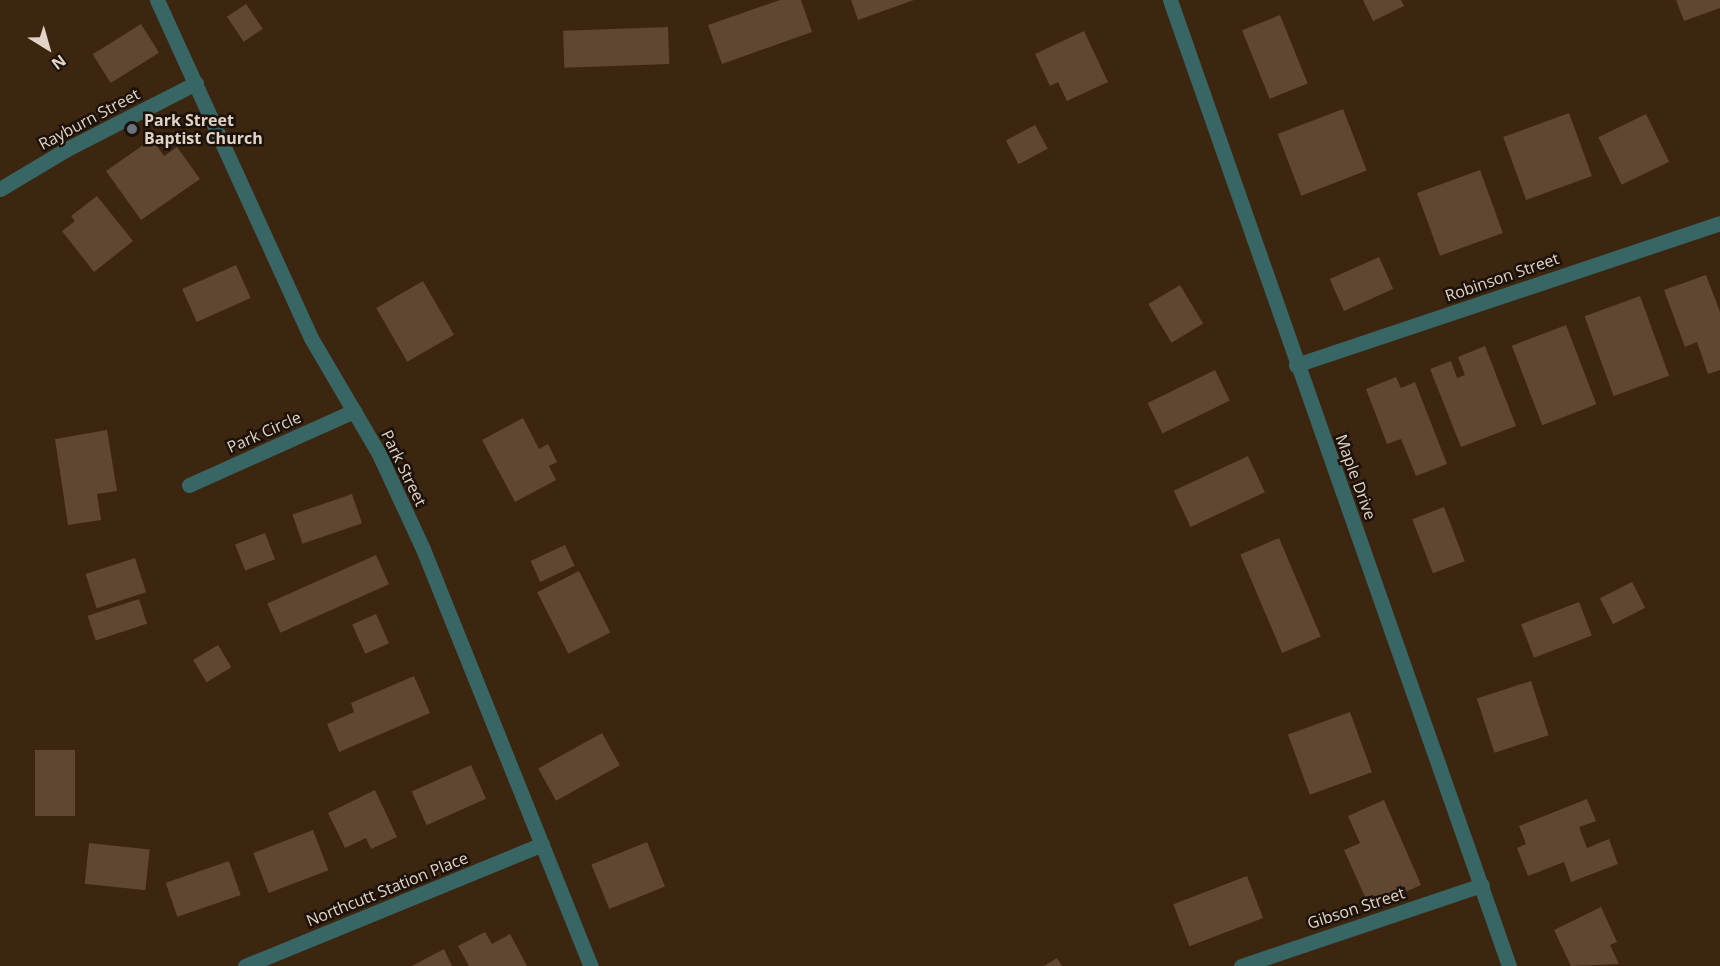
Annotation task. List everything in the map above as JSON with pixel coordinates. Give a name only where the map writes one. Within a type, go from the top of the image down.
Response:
[{"type":"street","name":"Park Street","points":[[156,0],[311,338],[378,452],[423,549],[591,966]]},
{"type":"street","name":"Maple Drive","points":[[1170,0],[1296,365],[1509,966]]},
{"type":"street","name":"Rayburn Street","points":[[0,189],[67,149],[196,83]]},
{"type":"street","name":"Robinson Street","points":[[1296,365],[1720,223]]},
{"type":"street","name":"Park Circle","points":[[189,485],[354,411]]},
{"type":"street","name":"Northcutt Station Place","points":[[245,966],[542,844]]},
{"type":"street","name":"Gibson Street","points":[[1241,966],[1482,885]]},
{"type":"building","points":[[780,0],[801,0],[812,32],[722,64],[708,25]]},
{"type":"building","points":[[851,0],[914,0],[858,20]]},
{"type":"building","points":[[1363,0],[1401,0],[1404,6],[1373,21]]},
{"type":"building","points":[[1676,0],[1720,0],[1720,8],[1684,21]]},
{"type":"building","points":[[246,4],[263,29],[244,42],[227,17]]},
{"type":"building","points":[[1280,15],[1308,84],[1270,99],[1242,30]]},
{"type":"building","points":[[141,24],[159,53],[111,83],[93,54]]},
{"type":"building","points":[[668,27],[669,64],[564,68],[563,31]]},
{"type":"building","points":[[1084,31],[1108,82],[1067,101],[1058,82],[1050,86],[1035,54]]},
{"type":"building","points":[[1343,109],[1367,171],[1301,196],[1278,134]]},
{"type":"building","points":[[1569,113],[1592,176],[1526,200],[1503,137]]},
{"type":"building","points":[[1646,114],[1669,162],[1622,185],[1598,137]]},
{"type":"building","points":[[1035,125],[1048,149],[1019,164],[1006,140]]},
{"type":"building","points":[[152,139],[164,156],[177,147],[200,179],[141,220],[106,171]]},
{"type":"building","points":[[1480,170],[1503,233],[1440,256],[1417,193]]},
{"type":"building","points":[[97,196],[133,241],[94,272],[62,231],[75,221],[71,216]]},
{"type":"building","points":[[1379,257],[1393,289],[1344,311],[1330,279]]},
{"type":"building","points":[[236,265],[251,298],[197,322],[182,289]]},
{"type":"building","points":[[1706,275],[1720,312],[1720,370],[1708,374],[1697,342],[1685,347],[1664,290]]},
{"type":"building","points":[[423,281],[454,335],[407,362],[376,308]]},
{"type":"building","points":[[1180,285],[1203,324],[1171,343],[1148,304]]},
{"type":"building","points":[[1640,296],[1669,376],[1614,396],[1585,316]]},
{"type":"building","points":[[1566,325],[1596,404],[1542,425],[1512,346]]},
{"type":"building","points":[[1485,346],[1516,426],[1461,447],[1430,369],[1451,361],[1457,378],[1465,375],[1458,357]]},
{"type":"building","points":[[1215,370],[1230,401],[1162,433],[1148,403]]},
{"type":"building","points":[[1396,377],[1401,388],[1415,382],[1447,464],[1416,476],[1401,439],[1387,444],[1366,389]]},
{"type":"building","points":[[523,418],[539,449],[548,444],[557,462],[549,466],[556,480],[515,502],[482,440]]},
{"type":"building","points":[[107,430],[117,491],[97,494],[101,520],[68,525],[55,439]]},
{"type":"building","points":[[1248,456],[1265,492],[1191,527],[1174,491]]},
{"type":"building","points":[[352,494],[362,523],[303,544],[292,515]]},
{"type":"building","points":[[1444,507],[1465,561],[1433,573],[1412,519]]},
{"type":"building","points":[[265,533],[275,559],[245,571],[235,544]]},
{"type":"building","points":[[1279,538],[1321,636],[1282,653],[1240,554]]},
{"type":"building","points":[[565,545],[575,566],[540,582],[531,561]]},
{"type":"building","points":[[376,555],[389,584],[280,633],[267,603]]},
{"type":"building","points":[[135,558],[146,592],[97,608],[86,574]]},
{"type":"building","points":[[579,571],[610,632],[568,654],[537,592]]},
{"type":"building","points":[[1632,582],[1645,608],[1613,624],[1600,598]]},
{"type":"building","points":[[139,599],[147,624],[96,640],[88,616]]},
{"type":"building","points":[[1579,602],[1592,636],[1534,658],[1521,624]]},
{"type":"building","points":[[376,614],[389,643],[365,654],[352,625]]},
{"type":"building","points":[[218,645],[231,667],[207,682],[193,660]]},
{"type":"building","points":[[414,676],[430,713],[339,752],[327,724],[354,712],[351,703]]},
{"type":"building","points":[[1531,681],[1549,735],[1494,753],[1477,699]]},
{"type":"building","points":[[1350,712],[1372,772],[1310,795],[1288,735]]},
{"type":"building","points":[[602,733],[620,765],[556,801],[538,768]]},
{"type":"building","points":[[35,750],[75,750],[75,816],[35,816]]},
{"type":"building","points":[[471,765],[486,799],[427,825],[412,791]]},
{"type":"building","points":[[375,790],[397,837],[371,849],[366,838],[345,848],[328,813]]},
{"type":"building","points":[[1587,799],[1596,821],[1579,827],[1587,848],[1609,839],[1618,864],[1571,882],[1564,862],[1528,876],[1517,848],[1526,844],[1519,826]]},
{"type":"building","points":[[1384,800],[1421,885],[1370,908],[1344,850],[1360,843],[1348,816]]},
{"type":"building","points":[[313,830],[328,870],[269,893],[253,853]]},
{"type":"building","points":[[647,842],[665,887],[609,909],[591,864]]},
{"type":"building","points":[[89,843],[150,849],[145,890],[85,884]]},
{"type":"building","points":[[229,861],[241,895],[177,917],[166,883]]},
{"type":"building","points":[[1247,876],[1263,918],[1189,946],[1173,904]]},
{"type":"building","points":[[1601,907],[1617,942],[1610,945],[1619,964],[1571,966],[1554,930]]},
{"type":"building","points":[[485,932],[492,944],[510,934],[527,966],[469,966],[458,946]]},
{"type":"building","points":[[444,949],[452,966],[412,966]]},
{"type":"building","points":[[1057,958],[1062,966],[1044,966]]},
{"type":"place","name":"Park Street Baptist Church","points":[[132,129]]}]
